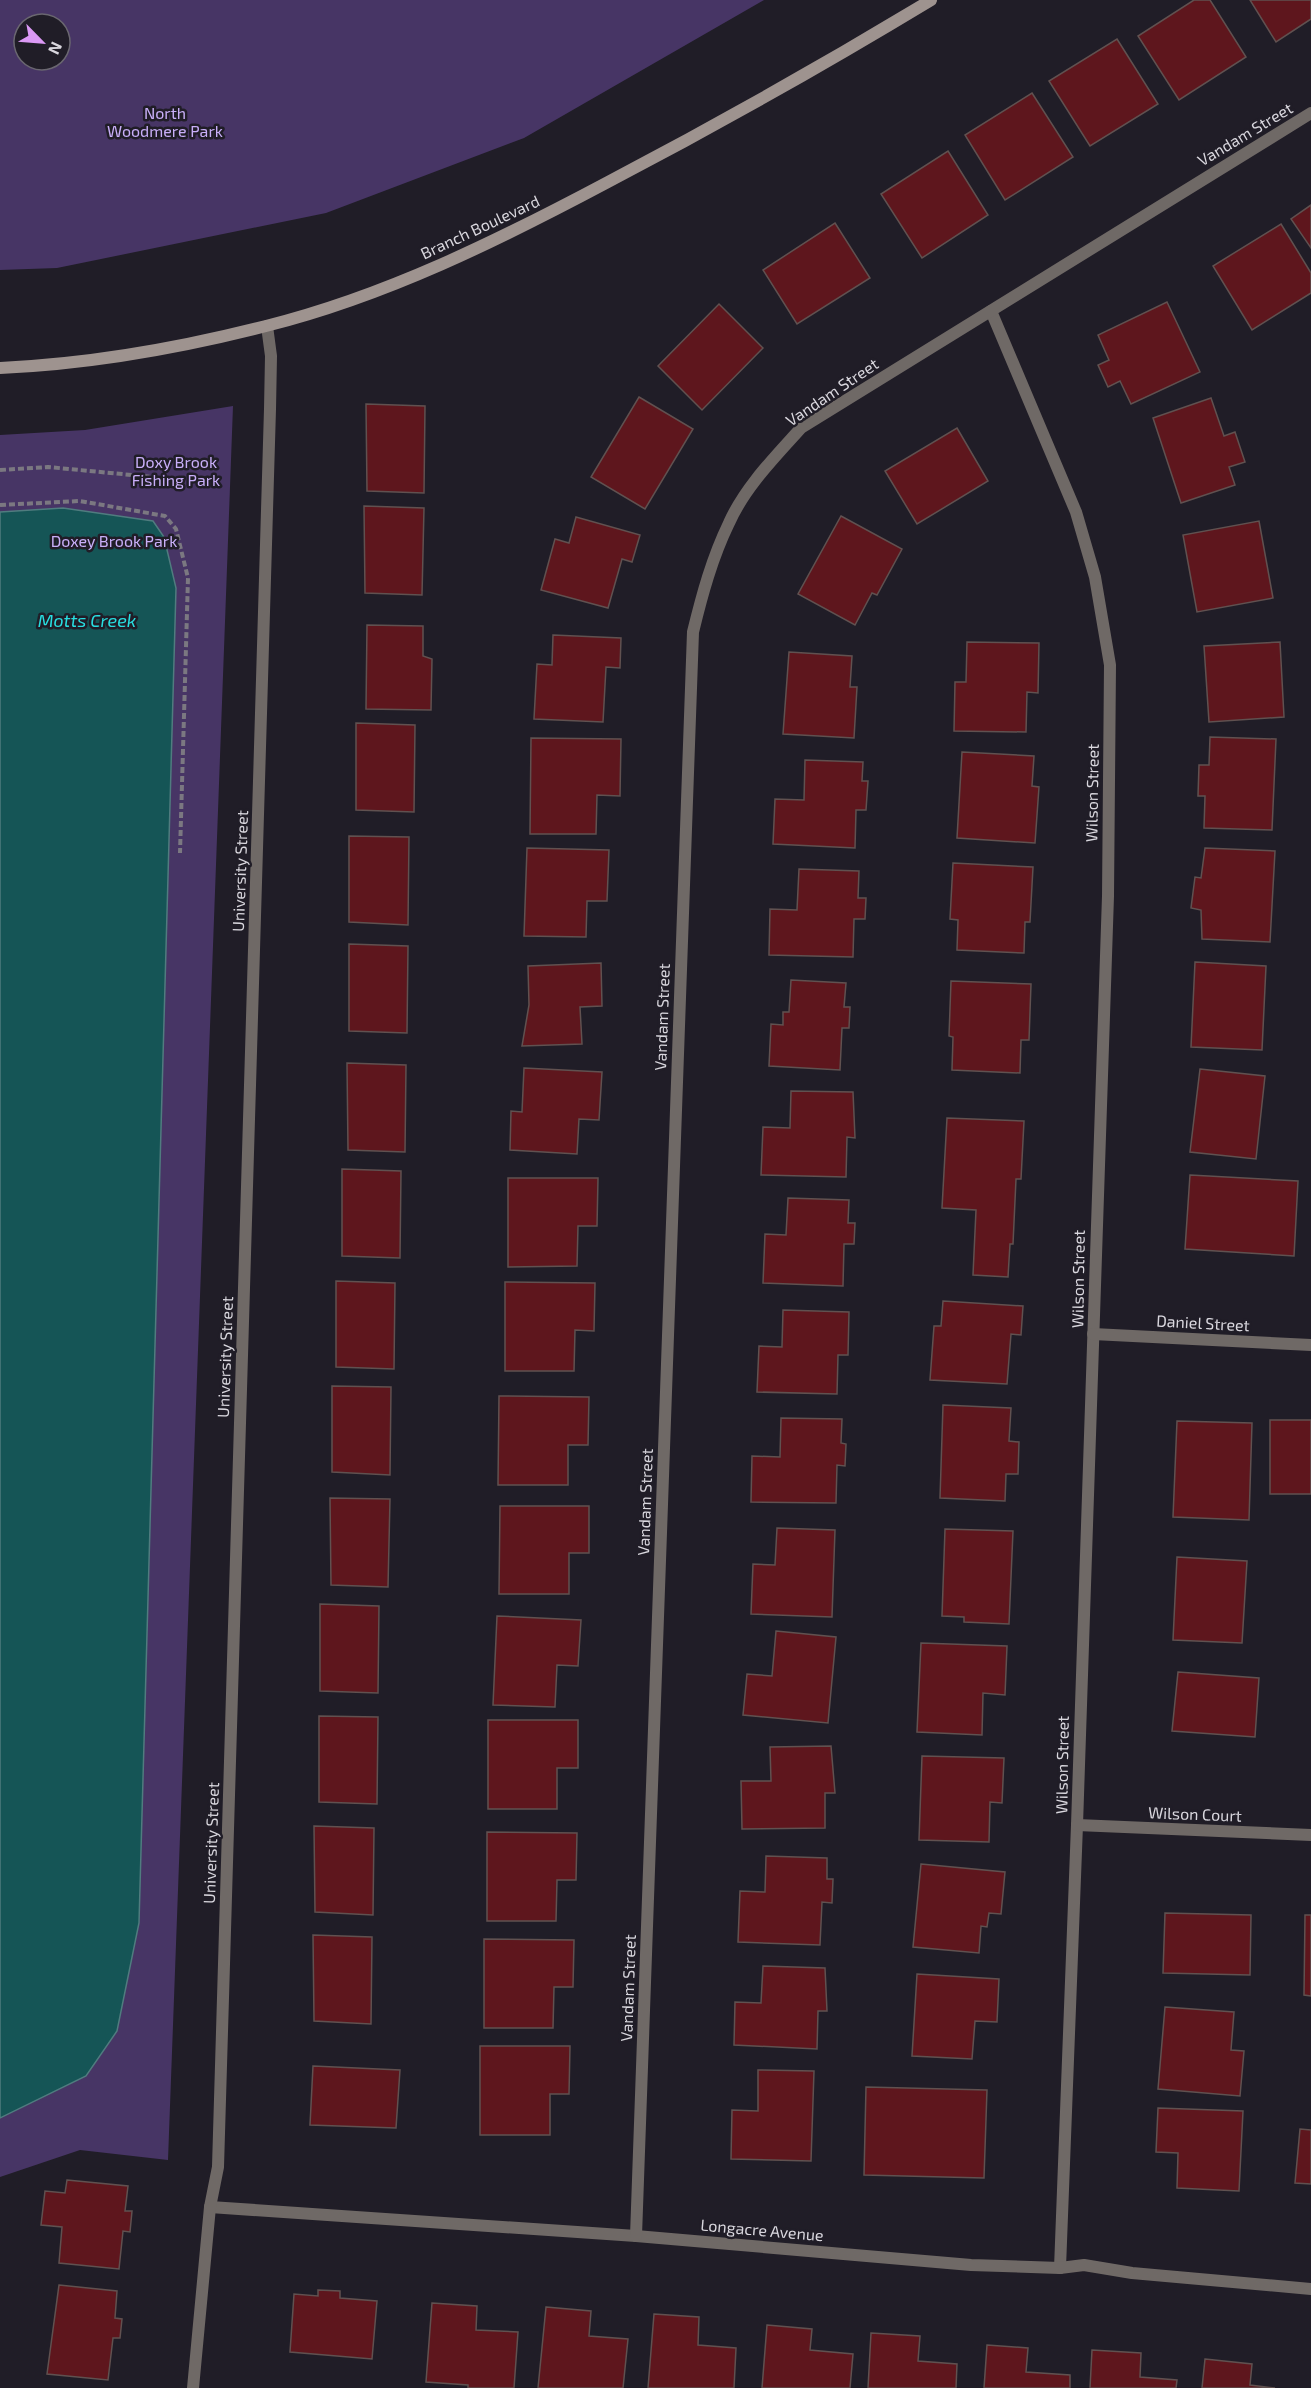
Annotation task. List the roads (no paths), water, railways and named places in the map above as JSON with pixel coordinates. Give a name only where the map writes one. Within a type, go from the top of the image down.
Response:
[{"type":"street","name":"Branch Boulevard","points":[[0,368],[46,366],[149,351],[267,326],[375,291],[478,248],[726,120],[931,0]]},
{"type":"street","name":"Vandam Street","points":[[636,2236],[693,632],[707,578],[729,521],[774,457],[801,428],[1311,113]]},
{"type":"street","name":"Wilson Street","points":[[991,311],[1076,512],[1095,577],[1110,665],[1108,896],[1060,2268]]},
{"type":"street","name":"University Street","points":[[193,2388],[210,2207],[218,2155],[269,433],[271,356],[267,326]]},
{"type":"street","name":"Daniel Street","points":[[1093,1334],[1311,1345]]},
{"type":"street","name":"Wilson Court","points":[[1077,1826],[1311,1835]]},
{"type":"street","name":"Longacre Avenue","points":[[210,2207],[636,2236],[971,2265],[1060,2268],[1084,2265],[1132,2273],[1311,2289]]},
{"type":"water","name":"Motts Creek","points":[[63,508],[153,521],[164,537],[176,588],[139,1923],[117,2031],[86,2076],[0,2118],[0,512]]},
{"type":"park label","name":"North Woodmere Park","points":[[165,122]]},
{"type":"park label","name":"Doxy Brook Fishing Park","points":[[176,471]]},
{"type":"park label","name":"Doxey Brook Park","points":[[114,541]]}]
